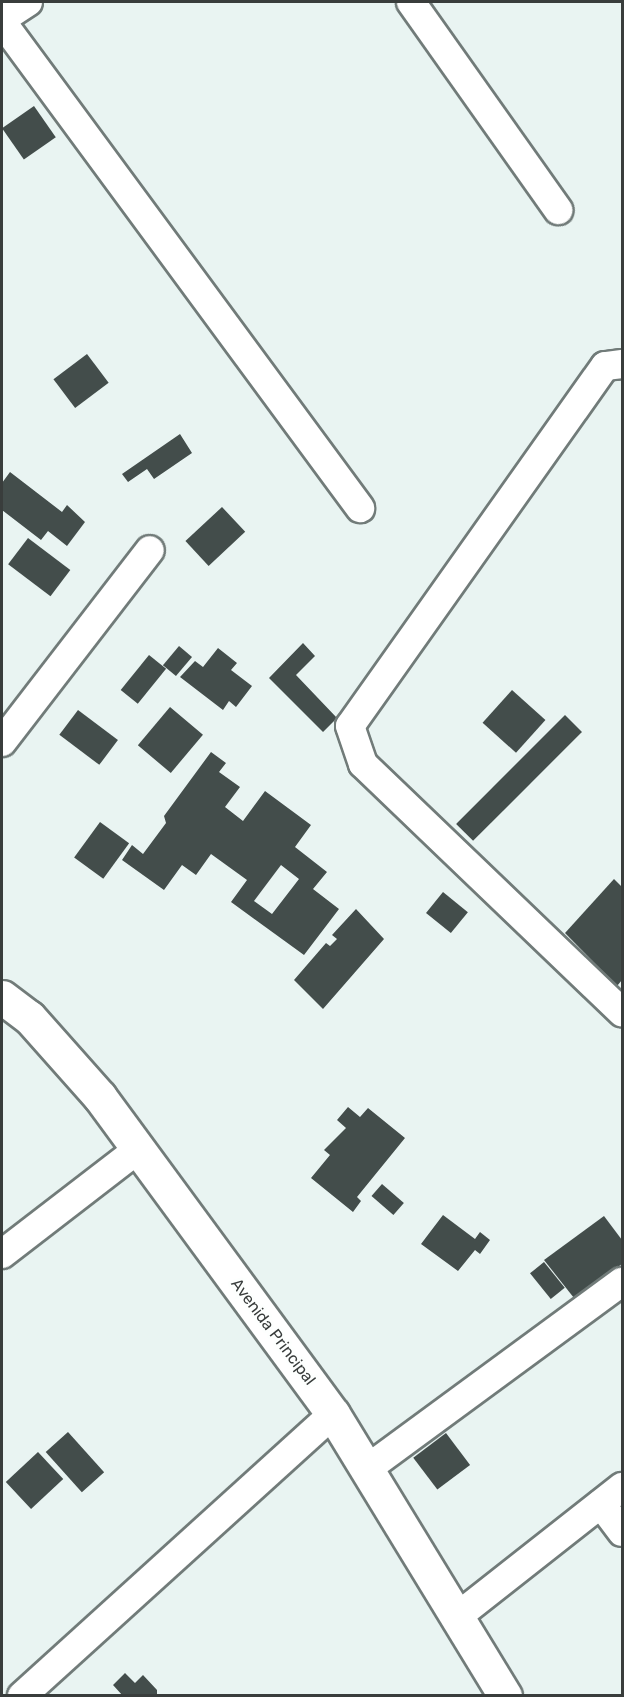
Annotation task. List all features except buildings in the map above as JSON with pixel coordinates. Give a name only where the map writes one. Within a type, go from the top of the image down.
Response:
[{"type":"street","points":[[28,2],[2,21],[360,508]]},
{"type":"street","points":[[411,2],[558,210]]},
{"type":"street","points":[[622,364],[605,366],[350,726],[363,764],[622,1012]]},
{"type":"street","points":[[2,742],[150,550]]},
{"type":"street","name":"Avenida Principal","points":[[2,997],[37,1026],[100,1097],[333,1414],[505,1695]]},
{"type":"street","points":[[2,1254],[137,1150]]},
{"type":"street","points":[[367,1468],[622,1282]]},
{"type":"street","points":[[22,1695],[333,1414]]},
{"type":"street","points":[[458,1616],[612,1495],[622,1532]]}]
